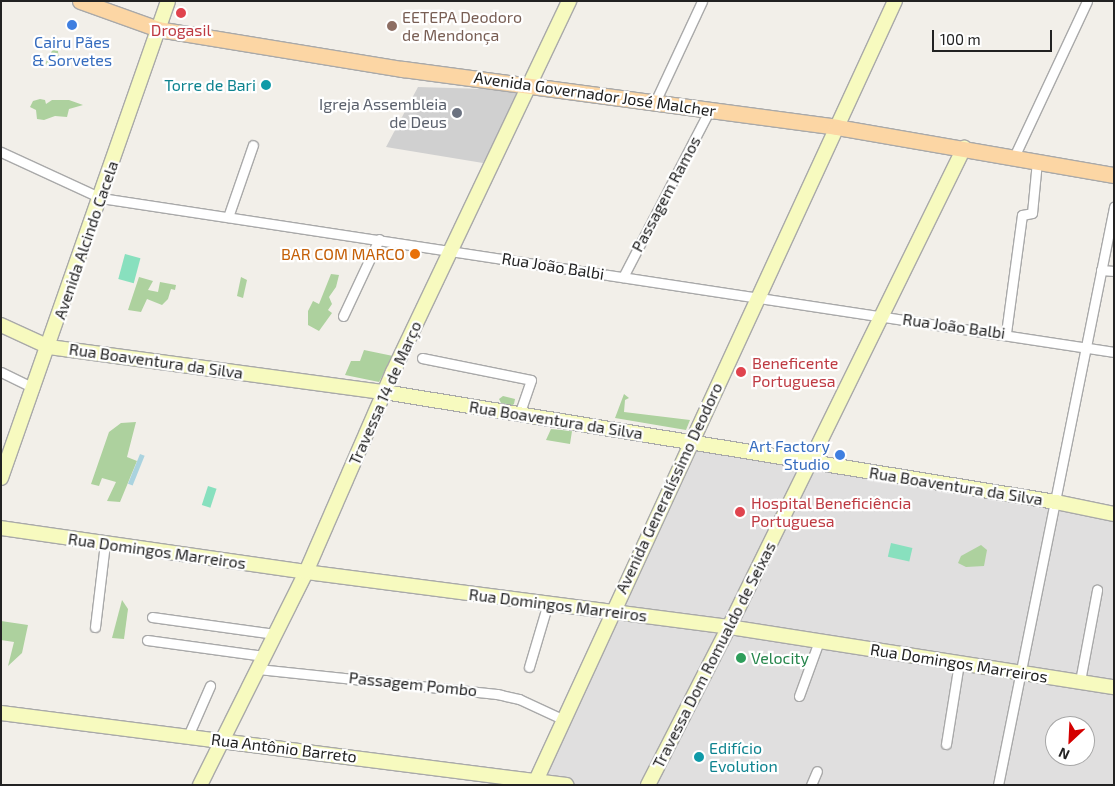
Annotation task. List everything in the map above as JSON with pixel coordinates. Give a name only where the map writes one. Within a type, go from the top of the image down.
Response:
[{"type":"main road","name":"Avenida Governador José Malcher","points":[[80,1],[158,29],[403,69],[532,84],[709,111],[836,127],[1114,175]]},
{"type":"street","name":"Avenida Alcindo Cacela","points":[[1,478],[101,198],[168,1]]},
{"type":"street","name":"Travessa 14 de Março","points":[[200,785],[306,572],[384,392],[450,250],[532,84],[569,1]]},
{"type":"street","points":[[655,102],[702,1]]},
{"type":"street","name":"Avenida Generalíssimo Deodoro","points":[[535,783],[611,612],[895,1]]},
{"type":"street","points":[[1014,157],[1087,1]]},
{"type":"street","name":"Passagem Ramos","points":[[622,277],[709,111]]},
{"type":"street","points":[[228,217],[253,144]]},
{"type":"street","name":"Travessa Dom Romualdo de Seixas","points":[[648,785],[730,627],[964,148]]},
{"type":"street","name":"Rua João Balbi","points":[[1,152],[101,198],[1006,333],[1114,352]]},
{"type":"street","points":[[1006,333],[1022,215],[1032,213],[1037,161]]},
{"type":"street","points":[[998,785],[1114,206]]},
{"type":"street","points":[[343,316],[379,239]]},
{"type":"street","points":[[1101,270],[1114,272]]},
{"type":"street","name":"Rua Boaventura da Silva","points":[[1,325],[48,347],[384,392],[1056,502],[1114,514]]},
{"type":"street","points":[[422,358],[530,380],[519,414]]},
{"type":"street","points":[[1,372],[34,388]]},
{"type":"street","name":"Rua Domingos Marreiros","points":[[1,528],[306,572],[730,627],[1114,687]]},
{"type":"street","points":[[95,627],[105,543]]},
{"type":"street","points":[[1080,681],[1097,590]]},
{"type":"street","points":[[530,667],[548,604]]},
{"type":"street","points":[[152,616],[275,634]]},
{"type":"street","points":[[147,640],[264,656]]},
{"type":"street","points":[[799,696],[819,641]]},
{"type":"street","points":[[946,744],[959,663]]},
{"type":"street","name":"Passagem Pombo","points":[[258,669],[497,694],[519,699],[562,719]]},
{"type":"street","points":[[188,736],[210,686]]},
{"type":"street","name":"Rua Antônio Barreto","points":[[1,713],[223,740],[535,783],[566,785]]},
{"type":"street","points":[[812,785],[816,771]]},
{"type":"shaded area","name":"Igreja Assembleia de Deus","points":[[418,87],[522,90],[483,163],[386,147]]},
{"type":"shaded area","points":[[691,443],[1114,514],[1114,785],[536,785]]},
{"type":"green space","points":[[53,49],[58,51],[59,62],[54,67],[45,64]]},
{"type":"green space","points":[[45,100],[46,104],[52,100],[69,100],[83,105],[69,109],[67,117],[55,116],[44,120],[37,119],[36,110],[30,107],[33,101]]},
{"type":"green space","points":[[125,254],[140,258],[134,283],[118,279]]},
{"type":"green space","points":[[331,274],[339,275],[336,287],[329,297],[332,304],[328,310],[332,313],[319,331],[308,325],[308,311],[313,301],[319,304]]},
{"type":"green space","points":[[139,277],[153,281],[148,290],[158,292],[160,282],[176,285],[175,290],[171,289],[168,299],[162,305],[147,299],[141,312],[128,310]]},
{"type":"green space","points":[[241,277],[247,280],[243,298],[237,296]]},
{"type":"green space","points":[[364,350],[393,356],[379,382],[345,375],[351,361],[360,361]]},
{"type":"green space","points":[[624,394],[629,398],[625,400],[624,412],[690,420],[686,430],[615,418]]},
{"type":"green space","points":[[503,396],[515,399],[514,404],[510,407],[502,405],[499,399]]},
{"type":"green space","points":[[136,422],[127,457],[137,461],[120,502],[107,501],[116,482],[102,478],[99,486],[91,484],[109,432],[121,423]]},
{"type":"green space","points":[[551,429],[572,431],[570,444],[546,440]]},
{"type":"green space","points":[[208,486],[217,489],[210,508],[202,505]]},
{"type":"green space","points":[[891,543],[912,548],[909,562],[888,557]]},
{"type":"green space","points":[[981,545],[987,550],[984,566],[966,567],[958,563],[961,556]]},
{"type":"green space","points":[[122,600],[128,609],[124,639],[112,638]]},
{"type":"green space","points":[[1,621],[28,625],[22,653],[8,666],[14,642],[1,640]]},
{"type":"water","points":[[140,454],[145,456],[133,486],[128,484]]},
{"type":"place","name":"Drogasil","points":[[181,13]]},
{"type":"place","name":"Cairu Pães & Sorvetes","points":[[72,25]]},
{"type":"place","name":"EETEPA Deodoro de Mendonça","points":[[392,26]]},
{"type":"place","name":"Torre de Bari","points":[[266,85]]},
{"type":"place","name":"Igreja Assembleia de Deus","points":[[457,113]]},
{"type":"place","name":"BAR COM MARCO","points":[[415,254]]},
{"type":"place","name":"Beneficente Portuguesa","points":[[741,372]]},
{"type":"place","name":"Art Factory Studio","points":[[840,455]]},
{"type":"place","name":"Hospital Beneficiência Portuguesa","points":[[740,512]]},
{"type":"place","name":"Velocity","points":[[741,658]]},
{"type":"place","name":"Edifício Evolution","points":[[699,757]]}]
